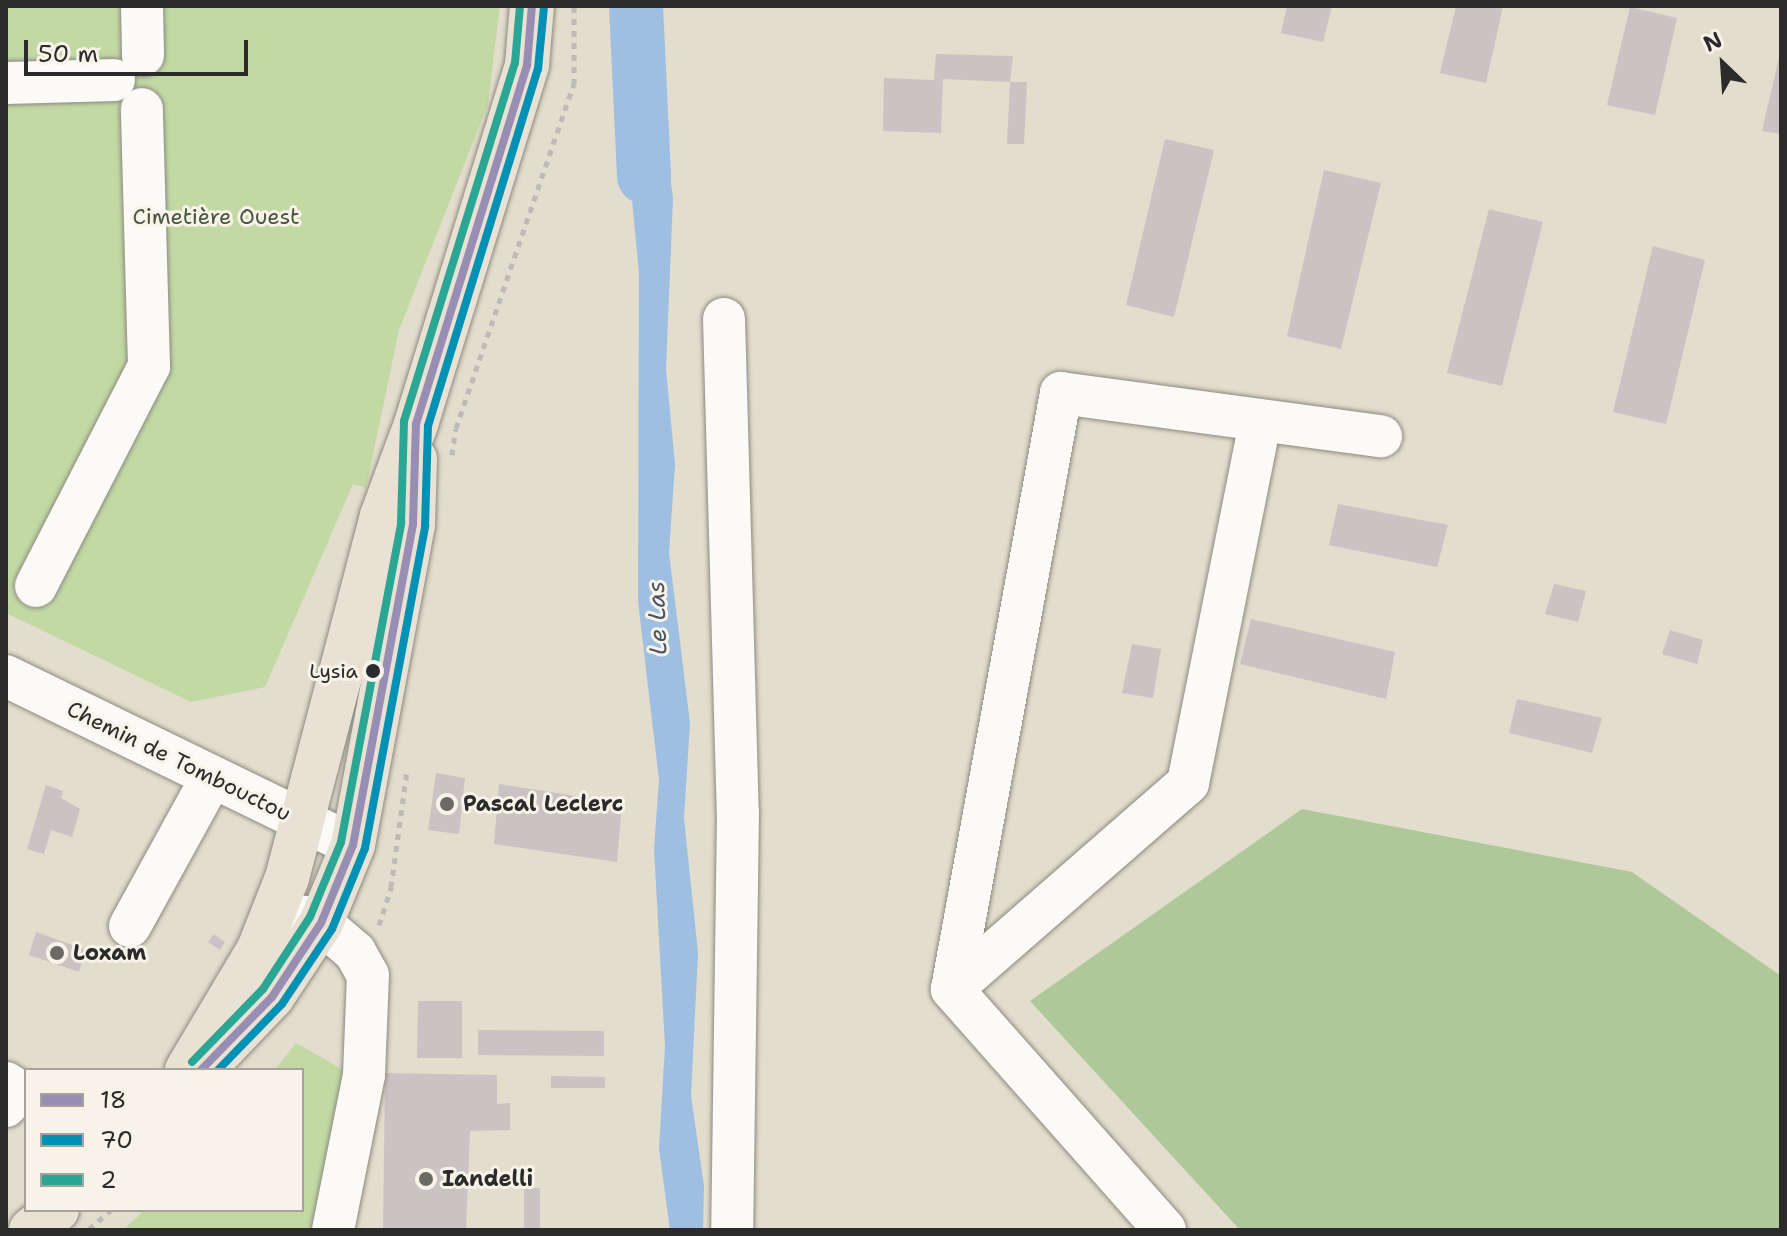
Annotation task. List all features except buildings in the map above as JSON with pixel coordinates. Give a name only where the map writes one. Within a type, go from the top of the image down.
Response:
[{"type":"main road","points":[[188,1068],[270,921],[302,822],[382,516],[416,424],[527,65],[532,6]]},
{"type":"main road","points":[[203,1068],[272,997],[321,923],[353,845],[413,524],[416,424]]},
{"type":"main road","points":[[31,1230],[54,1212]]},
{"type":"street","points":[[36,586],[149,366],[133,81],[142,6]]},
{"type":"street","points":[[6,83],[133,81]]},
{"type":"street","points":[[724,319],[738,813],[732,1230]]},
{"type":"street","points":[[952,989],[1061,393],[1260,424],[1381,436]]},
{"type":"street","points":[[952,989],[1188,783],[1260,424]]},
{"type":"street","name":"Chemin de Tombouctou","points":[[6,676],[353,845]]},
{"type":"street","points":[[130,926],[212,777]]},
{"type":"street","points":[[270,921],[305,917],[321,923],[355,952],[368,975],[370,1005],[364,1075],[333,1230]]},
{"type":"street","points":[[952,989],[1165,1230]]},
{"type":"street","points":[[6,1083],[19,1091],[6,1106]]},
{"type":"path","points":[[88,1230],[109,1212]]},
{"type":"green space","name":"Cimetière Ouest","points":[[6,6],[500,6],[488,104],[399,330],[366,488],[353,484],[265,687],[191,702],[6,613]]},
{"type":"green space","points":[[1302,809],[1632,872],[1781,976],[1781,1230],[1240,1230],[1030,1001]]},
{"type":"green space","points":[[296,1043],[349,1073],[325,1230],[123,1230],[143,1212],[304,1212],[304,1068],[277,1068]]},
{"type":"water","points":[[616,6],[645,6],[650,71],[619,74]]},
{"type":"water","points":[[659,100],[673,198],[666,369],[675,465],[669,553],[690,723],[684,818],[698,953],[691,1096],[704,1186],[703,1230],[670,1230],[659,1149],[665,1046],[654,849],[659,780],[638,601],[639,274],[623,103]]},
{"type":"waterway","name":"Le Las","points":[[636,6],[644,177]]},
{"type":"transit line","name":"2","points":[[192,1062],[263,989],[310,917],[341,842],[401,523],[404,421],[515,63],[520,6]]},
{"type":"transit line","name":"18","points":[[203,1068],[272,997],[321,923],[353,845],[413,524],[416,424],[527,65],[532,6]]},
{"type":"transit line","name":"70","points":[[220,1068],[282,1004],[332,929],[365,848],[425,526],[428,426],[538,69],[544,7]]},
{"type":"place","name":"Lysia","points":[[373,671]]},
{"type":"place","name":"Pascal Leclerc","points":[[447,804]]},
{"type":"place","name":"Loxam","points":[[57,953]]},
{"type":"place","name":"Iandelli","points":[[426,1179]]}]
